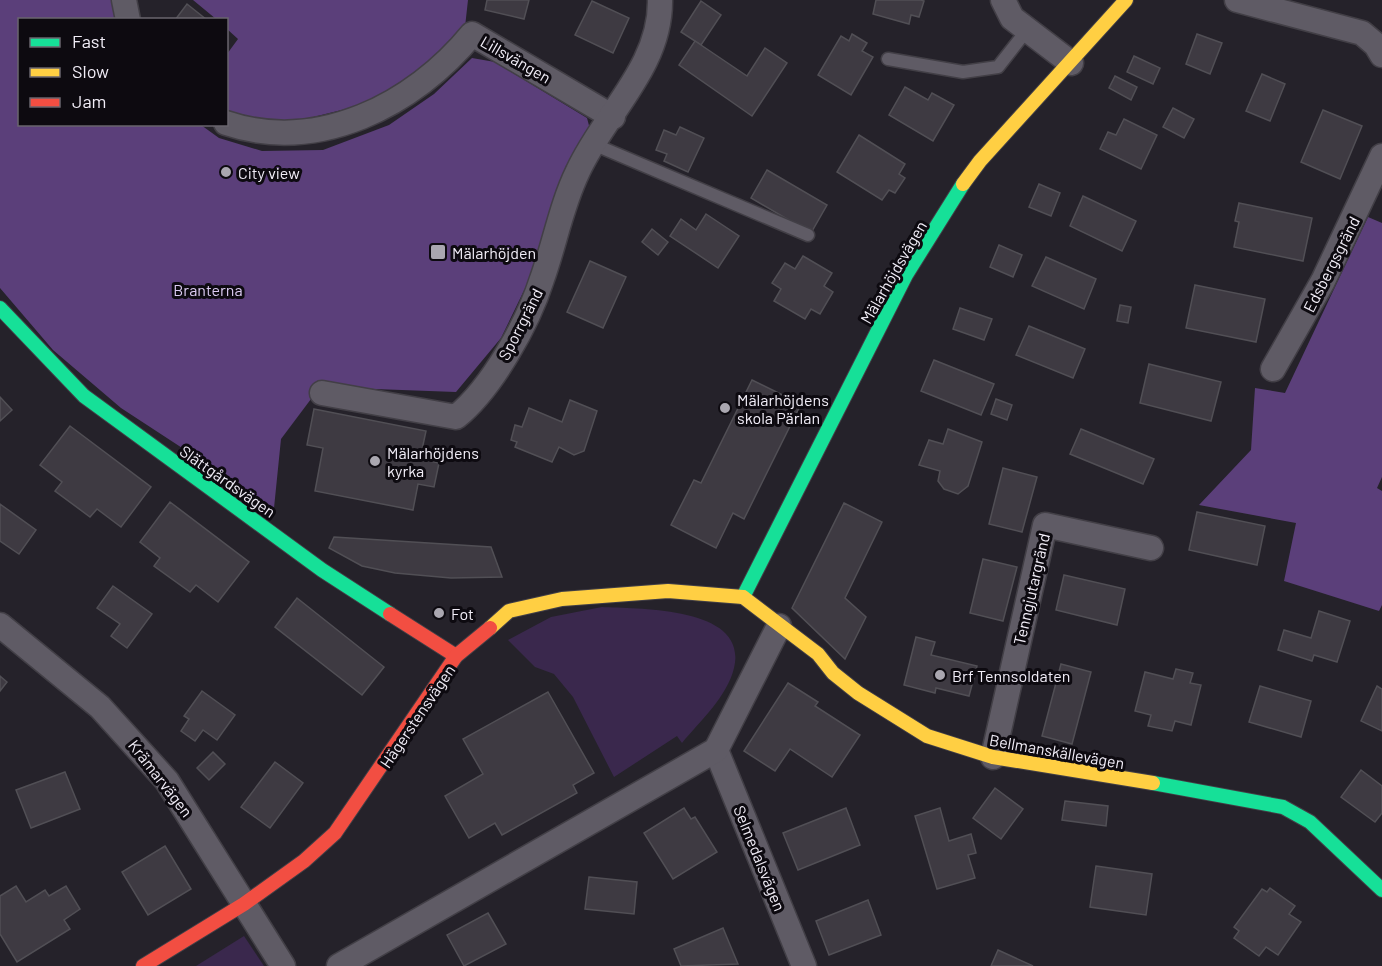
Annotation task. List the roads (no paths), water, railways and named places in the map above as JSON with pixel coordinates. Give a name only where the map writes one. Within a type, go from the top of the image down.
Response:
[{"type":"street","points":[[124,0],[128,18]]},
{"type":"street","name":"Sporrgränd","points":[[322,393],[456,417],[468,407],[498,365],[528,314],[543,277],[562,210],[593,144],[613,117],[643,65],[659,20],[660,0]]},
{"type":"street","points":[[1003,0],[1012,18],[1071,63]]},
{"type":"street","name":"Mälarhöjdsvägen","points":[[743,597],[906,275],[980,161],[1126,0]]},
{"type":"street","points":[[1237,0],[1362,33],[1376,45],[1382,55]]},
{"type":"street","name":"Lillsvängen","points":[[228,124],[247,130],[277,134],[309,132],[356,119],[406,96],[428,81],[453,58],[472,34],[613,117]]},
{"type":"street","name":"Edsbergsgränd","points":[[1273,369],[1292,340],[1323,281],[1382,156]]},
{"type":"street","name":"Slättgårdsvägen","points":[[0,308],[84,396],[322,570],[456,656]]},
{"type":"street","name":"Tenngjutargränd","points":[[993,758],[1045,525],[1151,548]]},
{"type":"street","name":"Hägerstensvägen","points":[[143,966],[244,904],[304,861],[335,833],[377,775],[456,656],[509,611],[562,599],[668,591],[743,597]]},
{"type":"street","name":"Bellmanskällevägen","points":[[743,597],[818,654],[833,673],[858,693],[906,725],[954,747],[993,758],[1234,796],[1283,807],[1310,822],[1382,890]]},
{"type":"street","name":"Krämarvägen","points":[[0,625],[70,680],[121,728],[146,757],[186,808],[283,966]]},
{"type":"street","points":[[339,966],[716,750],[779,626]]},
{"type":"street","name":"Selmedalsvägen","points":[[716,750],[804,966]]},
{"type":"lane","points":[[888,59],[963,72],[998,67],[1027,30]]},
{"type":"lane","points":[[593,144],[808,236]]},
{"type":"place","name":"City view","points":[[226,172]]},
{"type":"place","name":"Mälarhöjden","points":[[438,252]]},
{"type":"place","name":"Mälarhöjdens skola Pärlan","points":[[725,408]]},
{"type":"place","name":"Mälarhöjdens kyrka","points":[[375,461]]},
{"type":"place","name":"Fot","points":[[439,613]]},
{"type":"place","name":"Brf Tennsoldaten","points":[[940,675]]},
{"type":"park label","name":"Branterna","points":[[208,289]]}]
